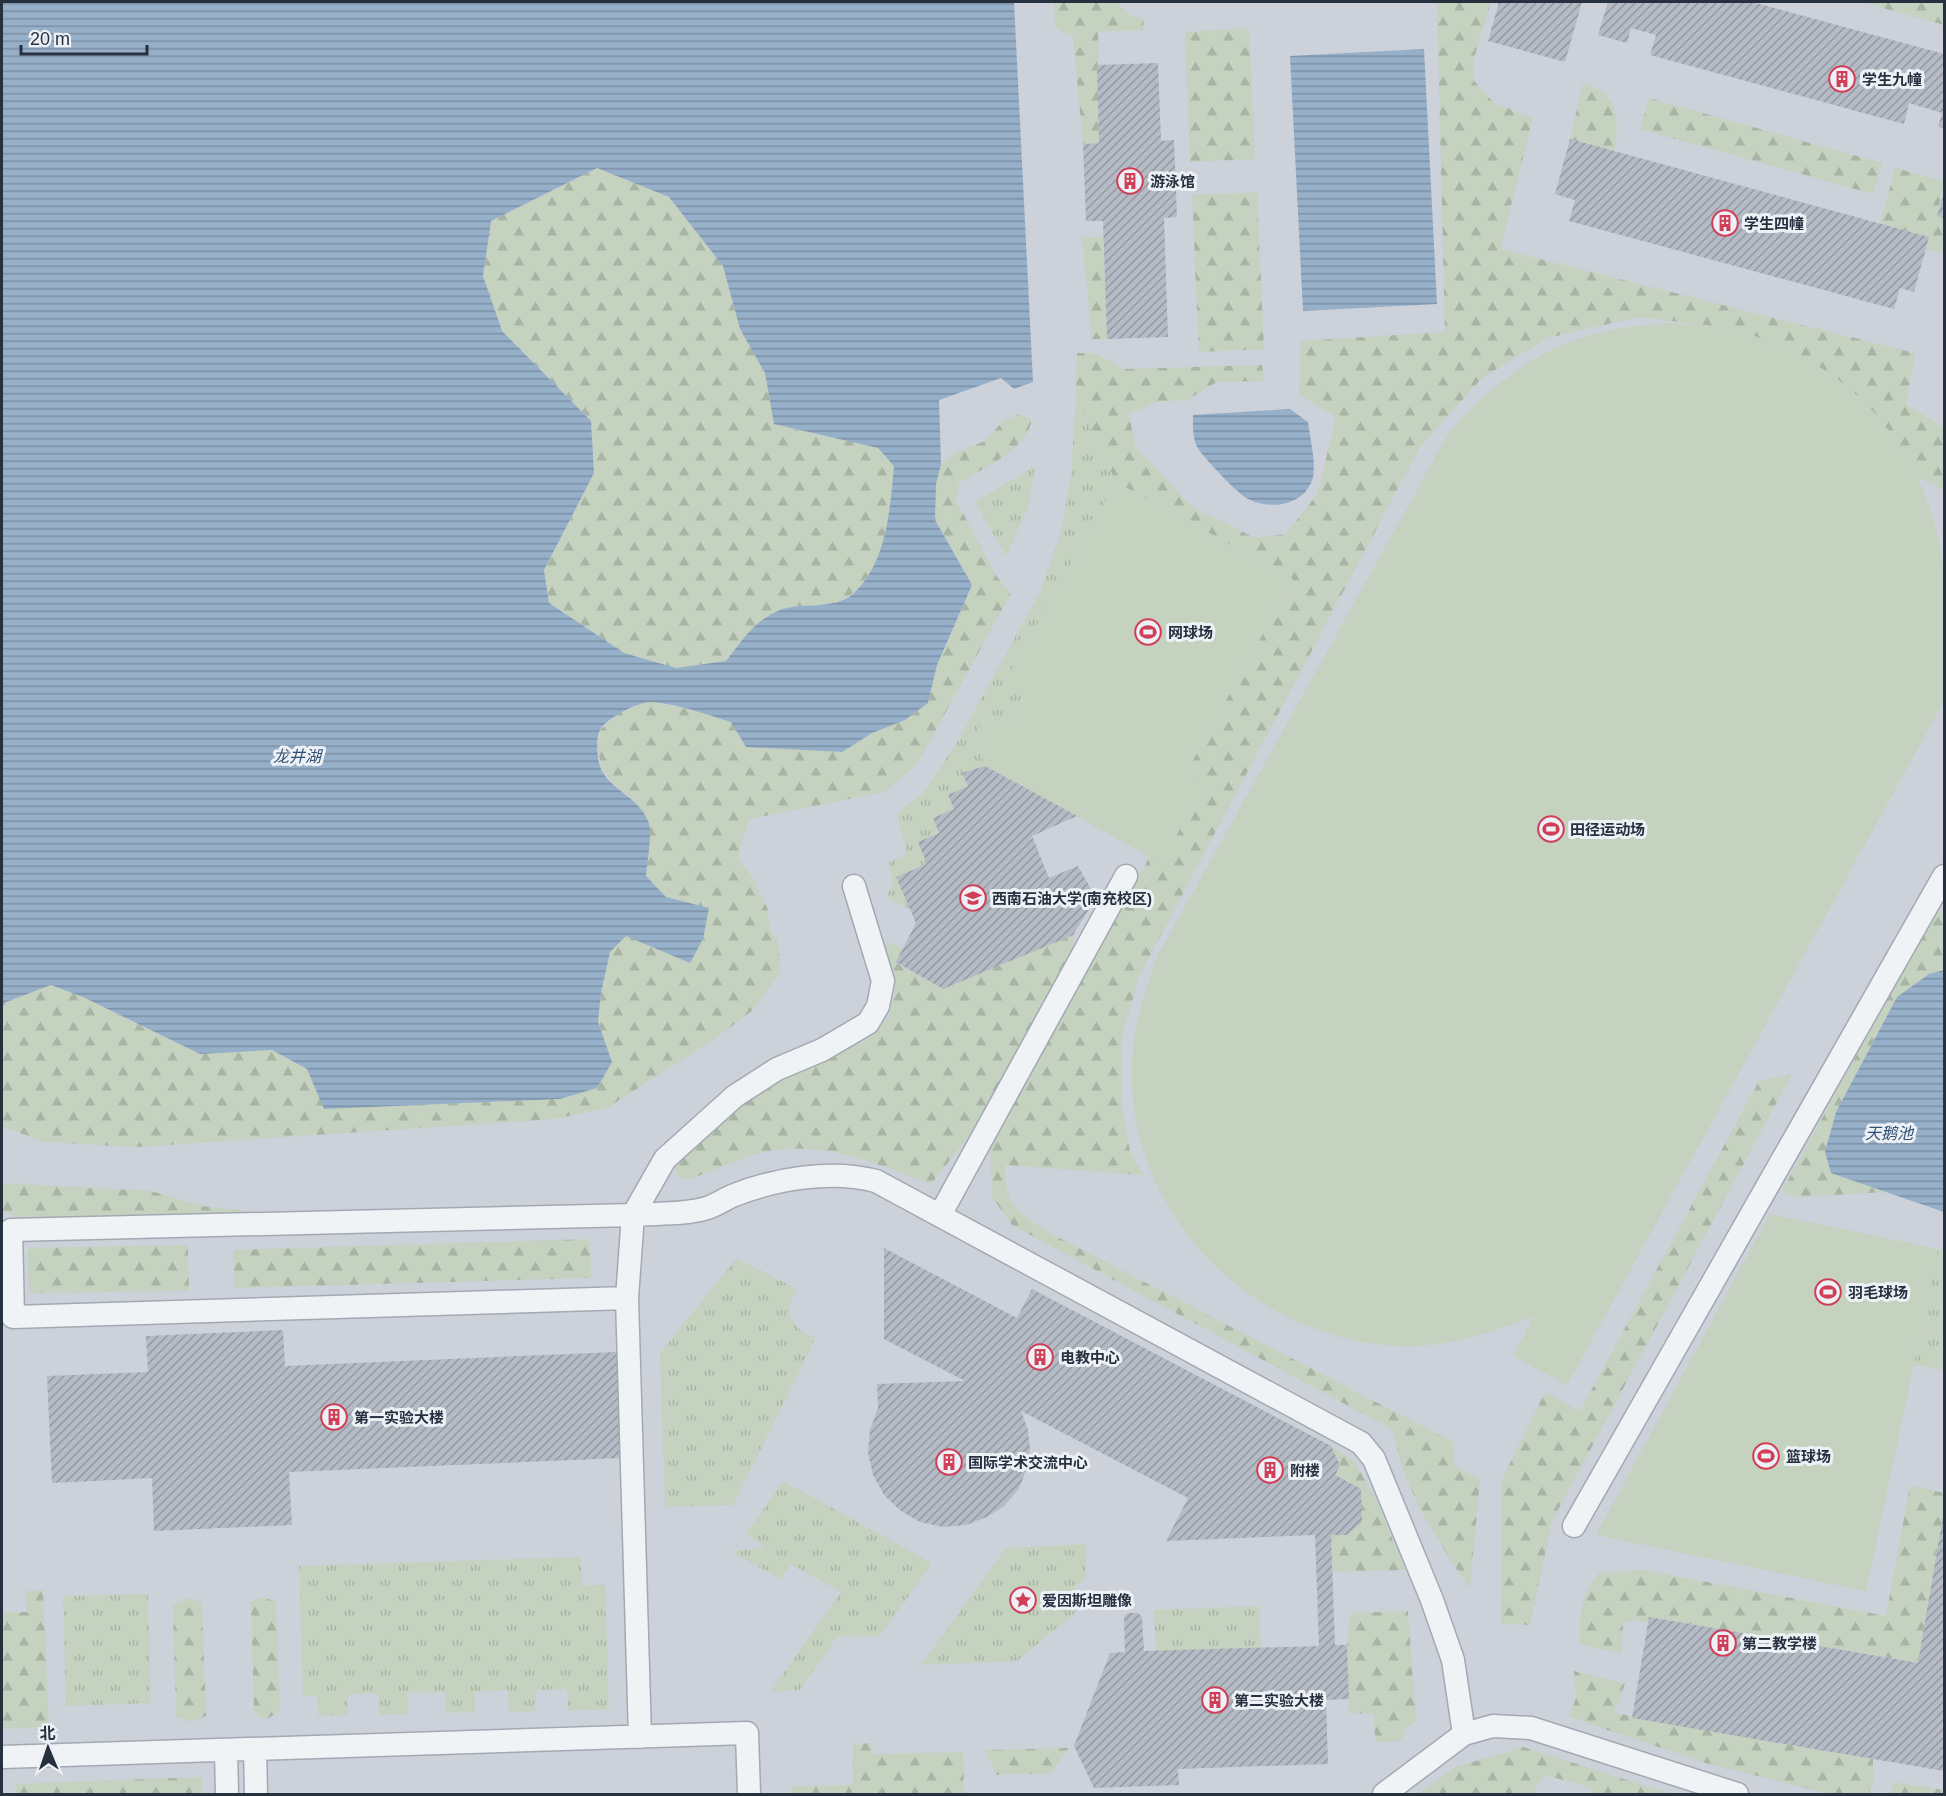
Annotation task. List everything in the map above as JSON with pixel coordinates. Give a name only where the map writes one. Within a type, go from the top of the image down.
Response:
[{"type":"lane","points":[[940,1215],[1126,876]]},
{"type":"lane","points":[[1574,1526],[1942,884]]},
{"type":"lane","points":[[640,1737],[627,1298],[633,1215],[664,1159],[735,1096],[777,1069],[822,1050],[868,1023],[878,1006],[883,981],[854,886]]},
{"type":"lane","points":[[627,1298],[13,1317],[11,1230],[633,1215],[706,1209],[732,1196],[772,1184],[838,1176],[876,1180],[1361,1443],[1374,1459],[1432,1600],[1453,1660],[1464,1734]]},
{"type":"lane","points":[[1384,1794],[1464,1734],[1493,1726],[1531,1728],[1737,1794]]},
{"type":"lane","points":[[2,1757],[747,1733],[749,1794]]},
{"type":"lane","points":[[255,1749],[256,1794]]},
{"type":"lane","points":[[226,1750],[227,1794]]},
{"type":"shaded area","name":"西南石油大学(南充校区)","points":[[2,2],[1944,2],[1944,1794],[2,1794]]},
{"type":"green space","points":[[1054,2],[1117,2],[1130,15],[1144,19],[1143,30],[1098,32],[1099,143],[1083,144],[1073,36],[1055,28]]},
{"type":"green space","points":[[1437,2],[1491,2],[1473,61],[1474,81],[1494,103],[1533,118],[1500,249],[1915,353],[1906,404],[1944,428],[1944,489],[1918,478],[1896,440],[1868,405],[1834,376],[1796,353],[1754,336],[1713,326],[1638,317],[1548,338],[1482,378],[1420,447],[1139,976],[1122,1037],[1122,1109],[1130,1151],[1144,1175],[1005,1165],[1005,1178],[1010,1199],[1030,1220],[1050,1233],[1453,1442],[1454,1466],[1480,1479],[1470,1589],[1445,1552],[1413,1493],[1398,1452],[1393,1430],[1012,1225],[992,1197],[990,1143],[1150,856],[1161,862],[1203,787],[1184,776],[1293,579],[1116,482],[1076,397],[1077,353],[1095,353],[1124,369],[1262,365],[1264,381],[1217,382],[1187,400],[1155,402],[1129,414],[1135,446],[1192,507],[1255,538],[1286,534],[1318,493],[1336,417],[1299,395],[1301,341],[1445,332]]},
{"type":"green space","points":[[1861,2],[1944,2],[1944,25]]},
{"type":"green space","points":[[1249,28],[1255,159],[1190,162],[1185,32]]},
{"type":"green space","points":[[1583,83],[1602,92],[1613,106],[1617,129],[1614,152],[1570,139]]},
{"type":"green space","points":[[1649,98],[1882,163],[1873,194],[1640,129]]},
{"type":"green space","points":[[597,168],[669,197],[723,266],[740,329],[765,373],[774,424],[879,448],[894,466],[885,534],[874,566],[865,580],[845,599],[826,604],[796,606],[769,615],[749,632],[726,661],[676,668],[624,653],[549,603],[544,570],[594,473],[591,421],[502,331],[483,276],[491,221]]},
{"type":"green space","points":[[1895,168],[1944,181],[1937,216],[1944,218],[1944,241],[1941,253],[1926,249],[1929,237],[1880,224]]},
{"type":"green space","points":[[1257,192],[1264,349],[1199,352],[1192,195]]},
{"type":"green space","points":[[1082,237],[1103,237],[1107,339],[1092,339]]},
{"type":"green space","name":"田径运动场","points":[[1670,323],[1713,326],[1755,336],[1796,353],[1834,376],[1868,405],[1896,440],[1918,478],[1934,519],[1943,563],[1944,701],[1567,1385],[1513,1356],[1534,1316],[1451,1342],[1398,1346],[1347,1339],[1299,1322],[1254,1298],[1215,1266],[1182,1228],[1157,1184],[1139,1136],[1132,1085],[1133,1052],[1146,988],[1157,957],[1448,434],[1497,386],[1521,368],[1547,353],[1603,332]]},
{"type":"green space","points":[[1076,397],[1116,482],[1004,684],[1024,696],[1007,726],[986,715],[976,732],[985,766],[962,773],[968,786],[948,795],[954,809],[933,818],[939,833],[918,842],[927,864],[897,877],[910,909],[886,898],[893,884],[889,862],[907,854],[897,813],[922,794],[953,749],[1039,594],[1060,537],[1071,475]]},
{"type":"green space","points":[[1020,414],[1032,420],[1021,441],[1002,458],[959,483],[956,500],[995,574],[1011,594],[917,764],[885,792],[750,819],[741,842],[739,858],[755,882],[768,910],[769,928],[778,941],[781,971],[753,1010],[716,1038],[607,1108],[555,1119],[136,1147],[44,1142],[2,1126],[2,1008],[6,1002],[51,985],[83,997],[200,1054],[272,1050],[307,1069],[612,1062],[598,1022],[601,993],[610,952],[626,936],[709,909],[666,897],[646,876],[649,822],[633,799],[617,788],[602,770],[597,745],[600,730],[619,713],[648,701],[692,710],[842,752],[872,733],[905,720],[928,703],[937,665],[972,586],[935,520],[936,484],[941,464],[955,453],[985,441],[1003,421]]},
{"type":"green space","points":[[1035,466],[1027,510],[1006,556],[975,502]]},
{"type":"green space","name":"网球场","points":[[1116,482],[1293,579],[1184,776],[1204,786],[1161,863],[985,766],[976,732],[986,715],[1007,726],[1024,696],[1003,685]]},
{"type":"green space","points":[[1936,911],[1944,914],[1944,970],[1929,974],[1897,997],[1836,1112],[1831,1173],[1887,1192],[1797,1197],[1782,1191]]},
{"type":"green space","points":[[1073,935],[1076,955],[979,1123],[931,1184],[849,1156],[807,1149],[764,1152],[690,1179],[680,1178],[675,1169],[678,1160],[730,1112],[779,1082],[871,1037],[888,1019],[895,994],[894,973],[885,947],[889,942],[903,949],[896,963],[943,989]]},
{"type":"green space","points":[[1792,1074],[1552,1521],[1530,1625],[1501,1624],[1502,1479],[1545,1392],[1580,1411],[1759,1081]]},
{"type":"green space","points":[[2,1183],[151,1191],[202,1206],[257,1213],[66,1219],[16,1216],[2,1211]]},
{"type":"green space","name":"篮球场","points":[[1770,1214],[1938,1249],[1866,1591],[1596,1535]]},
{"type":"green space","points":[[590,1239],[591,1278],[235,1288],[233,1250]]},
{"type":"green space","points":[[188,1245],[189,1291],[29,1293],[28,1248]]},
{"type":"green space","points":[[1938,1249],[1944,1250],[1944,1370],[1914,1365]]},
{"type":"green space","points":[[737,1258],[797,1289],[790,1304],[792,1318],[800,1330],[816,1337],[733,1505],[665,1507],[660,1353]]},
{"type":"green space","points":[[1331,1446],[1354,1461],[1377,1502],[1405,1570],[1333,1572],[1331,1535],[1362,1522],[1361,1489],[1335,1475],[1340,1465]]},
{"type":"green space","points":[[783,1481],[932,1563],[880,1636],[837,1637],[800,1690],[770,1692],[841,1592],[791,1564],[781,1579],[731,1552],[765,1547],[746,1534]]},
{"type":"green space","points":[[1910,1485],[1944,1493],[1944,1509],[1918,1663],[1649,1617],[1648,1623],[1637,1620],[1623,1622],[1622,1653],[1580,1645],[1584,1598],[1599,1573],[1644,1570],[1886,1616]]},
{"type":"green space","points":[[1086,1544],[1086,1577],[1075,1588],[1076,1612],[1017,1661],[921,1665],[1006,1548]]},
{"type":"green space","points":[[581,1557],[582,1585],[605,1585],[609,1709],[568,1711],[567,1689],[536,1690],[536,1711],[509,1712],[508,1690],[475,1692],[475,1712],[446,1713],[445,1692],[407,1693],[408,1714],[379,1715],[378,1693],[348,1695],[348,1715],[318,1716],[318,1696],[303,1696],[299,1566]]},
{"type":"green space","points":[[43,1590],[49,1727],[2,1729],[2,1612],[27,1612],[26,1591]]},
{"type":"green space","points":[[148,1594],[151,1703],[66,1706],[63,1596]]},
{"type":"green space","points":[[263,1597],[276,1602],[280,1711],[267,1719],[259,1717],[254,1712],[251,1602]]},
{"type":"green space","points":[[188,1598],[202,1603],[206,1716],[191,1722],[176,1717],[173,1604]]},
{"type":"green space","points":[[1259,1606],[1261,1648],[1156,1651],[1154,1610]]},
{"type":"green space","points":[[1408,1611],[1416,1721],[1406,1729],[1401,1741],[1376,1742],[1373,1714],[1349,1713],[1347,1645],[1350,1613]]},
{"type":"green space","points":[[1574,1671],[1625,1684],[1614,1713],[1873,1759],[1873,1782],[1869,1794],[1829,1794],[1702,1762],[1569,1717],[1576,1698]]},
{"type":"green space","points":[[872,1743],[873,1754],[963,1752],[964,1794],[792,1794],[792,1786],[853,1785],[853,1744]]},
{"type":"green space","points":[[1523,1747],[1671,1794],[1592,1794],[1592,1788],[1545,1775],[1532,1794],[1418,1794],[1456,1767]]},
{"type":"green space","points":[[1069,1748],[1051,1773],[997,1775],[985,1750]]},
{"type":"green space","points":[[201,1777],[202,1794],[16,1794],[16,1784]]},
{"type":"green space","points":[[1893,1782],[1944,1790],[1944,1794],[1891,1794]]},
{"type":"water","name":"龙井湖","points":[[2,2],[1014,2],[1033,382],[1014,389],[1001,378],[939,400],[941,464],[936,484],[935,520],[972,585],[937,665],[928,703],[905,720],[872,733],[842,752],[746,747],[731,722],[661,703],[639,704],[615,716],[603,726],[598,734],[597,745],[602,771],[613,784],[639,806],[648,821],[650,839],[646,876],[666,897],[709,908],[703,939],[690,963],[626,936],[610,952],[601,993],[598,1022],[612,1062],[597,1088],[560,1099],[324,1109],[307,1069],[272,1050],[200,1054],[83,997],[51,985],[6,1002],[2,1008]],"holes":[[[597,168],[669,197],[723,266],[740,329],[765,373],[774,424],[878,448],[894,466],[891,500],[880,551],[873,567],[853,594],[836,602],[778,611],[755,626],[726,661],[676,668],[624,653],[549,603],[544,570],[594,473],[591,421],[502,331],[483,276],[491,221]]]},
{"type":"water","points":[[1424,49],[1437,304],[1303,311],[1290,56]]},
{"type":"water","points":[[1290,409],[1308,422],[1314,471],[1309,486],[1303,494],[1286,503],[1267,505],[1248,499],[1216,469],[1195,442],[1193,415]]},
{"type":"water","name":"天鹅池","points":[[1944,970],[1944,1212],[1831,1173],[1825,1152],[1836,1112],[1897,997],[1929,974]]},
{"type":"building","points":[[1499,2],[1582,2],[1565,62],[1488,41]]},
{"type":"building","name":"学生九幢","points":[[1608,2],[1752,2],[1944,54],[1944,128],[1938,127],[1942,113],[1909,103],[1904,124],[1650,55],[1656,35],[1631,28],[1627,43],[1598,35]]},
{"type":"building","name":"游泳馆","points":[[1158,63],[1161,141],[1174,140],[1177,217],[1164,218],[1168,337],[1107,339],[1103,221],[1086,221],[1083,144],[1099,143],[1097,65]]},
{"type":"building","name":"学生四幢","points":[[1570,139],[1929,237],[1914,292],[1900,288],[1894,309],[1569,221],[1575,200],[1555,194]]},
{"type":"building","points":[[1944,193],[1944,218],[1937,216]]},
{"type":"building","points":[[985,766],[1077,816],[1032,836],[1049,878],[1078,866],[1096,898],[1073,935],[943,989],[896,962],[916,923],[896,877],[927,864],[918,842],[939,833],[933,818],[954,809],[948,795],[968,786],[962,773]]},
{"type":"building","points":[[884,1248],[1017,1318],[1032,1289],[1331,1446],[1340,1465],[1335,1475],[1361,1489],[1362,1522],[1347,1535],[1331,1535],[1335,1645],[1347,1645],[1349,1699],[1326,1700],[1328,1764],[1178,1769],[1179,1785],[1094,1788],[1074,1746],[1110,1653],[1125,1652],[1124,1617],[1128,1613],[1138,1613],[1142,1617],[1144,1651],[1319,1646],[1315,1535],[1166,1541],[1188,1498],[1021,1411],[1028,1430],[1030,1450],[1026,1471],[1018,1490],[1004,1506],[987,1517],[966,1525],[943,1527],[920,1522],[901,1511],[884,1495],[873,1475],[868,1453],[870,1430],[878,1408],[877,1384],[965,1381],[884,1339]]},
{"type":"building","name":"第一实验大楼","points":[[283,1330],[285,1366],[617,1352],[621,1458],[289,1472],[292,1525],[154,1531],[152,1478],[52,1483],[47,1376],[148,1372],[146,1336]]},
{"type":"building","name":"第二教学楼","points":[[1943,1516],[1944,1771],[1632,1718],[1649,1617],[1918,1663]]},
{"type":"place","name":"学生九幢","points":[[1842,79]]},
{"type":"place","name":"游泳馆","points":[[1130,181]]},
{"type":"place","name":"学生四幢","points":[[1725,223]]},
{"type":"place","name":"网球场","points":[[1148,632]]},
{"type":"place","name":"田径运动场","points":[[1551,829]]},
{"type":"place","name":"西南石油大学(南充校区)","points":[[973,898]]},
{"type":"place","name":"羽毛球场","points":[[1828,1292]]},
{"type":"place","name":"电教中心","points":[[1040,1357]]},
{"type":"place","name":"第一实验大楼","points":[[334,1417]]},
{"type":"place","name":"篮球场","points":[[1766,1456]]},
{"type":"place","name":"国际学术交流中心","points":[[949,1462]]},
{"type":"place","name":"附楼","points":[[1270,1470]]},
{"type":"place","name":"爱因斯坦雕像","points":[[1023,1600]]},
{"type":"place","name":"第二教学楼","points":[[1723,1643]]},
{"type":"place","name":"第二实验大楼","points":[[1215,1700]]}]
